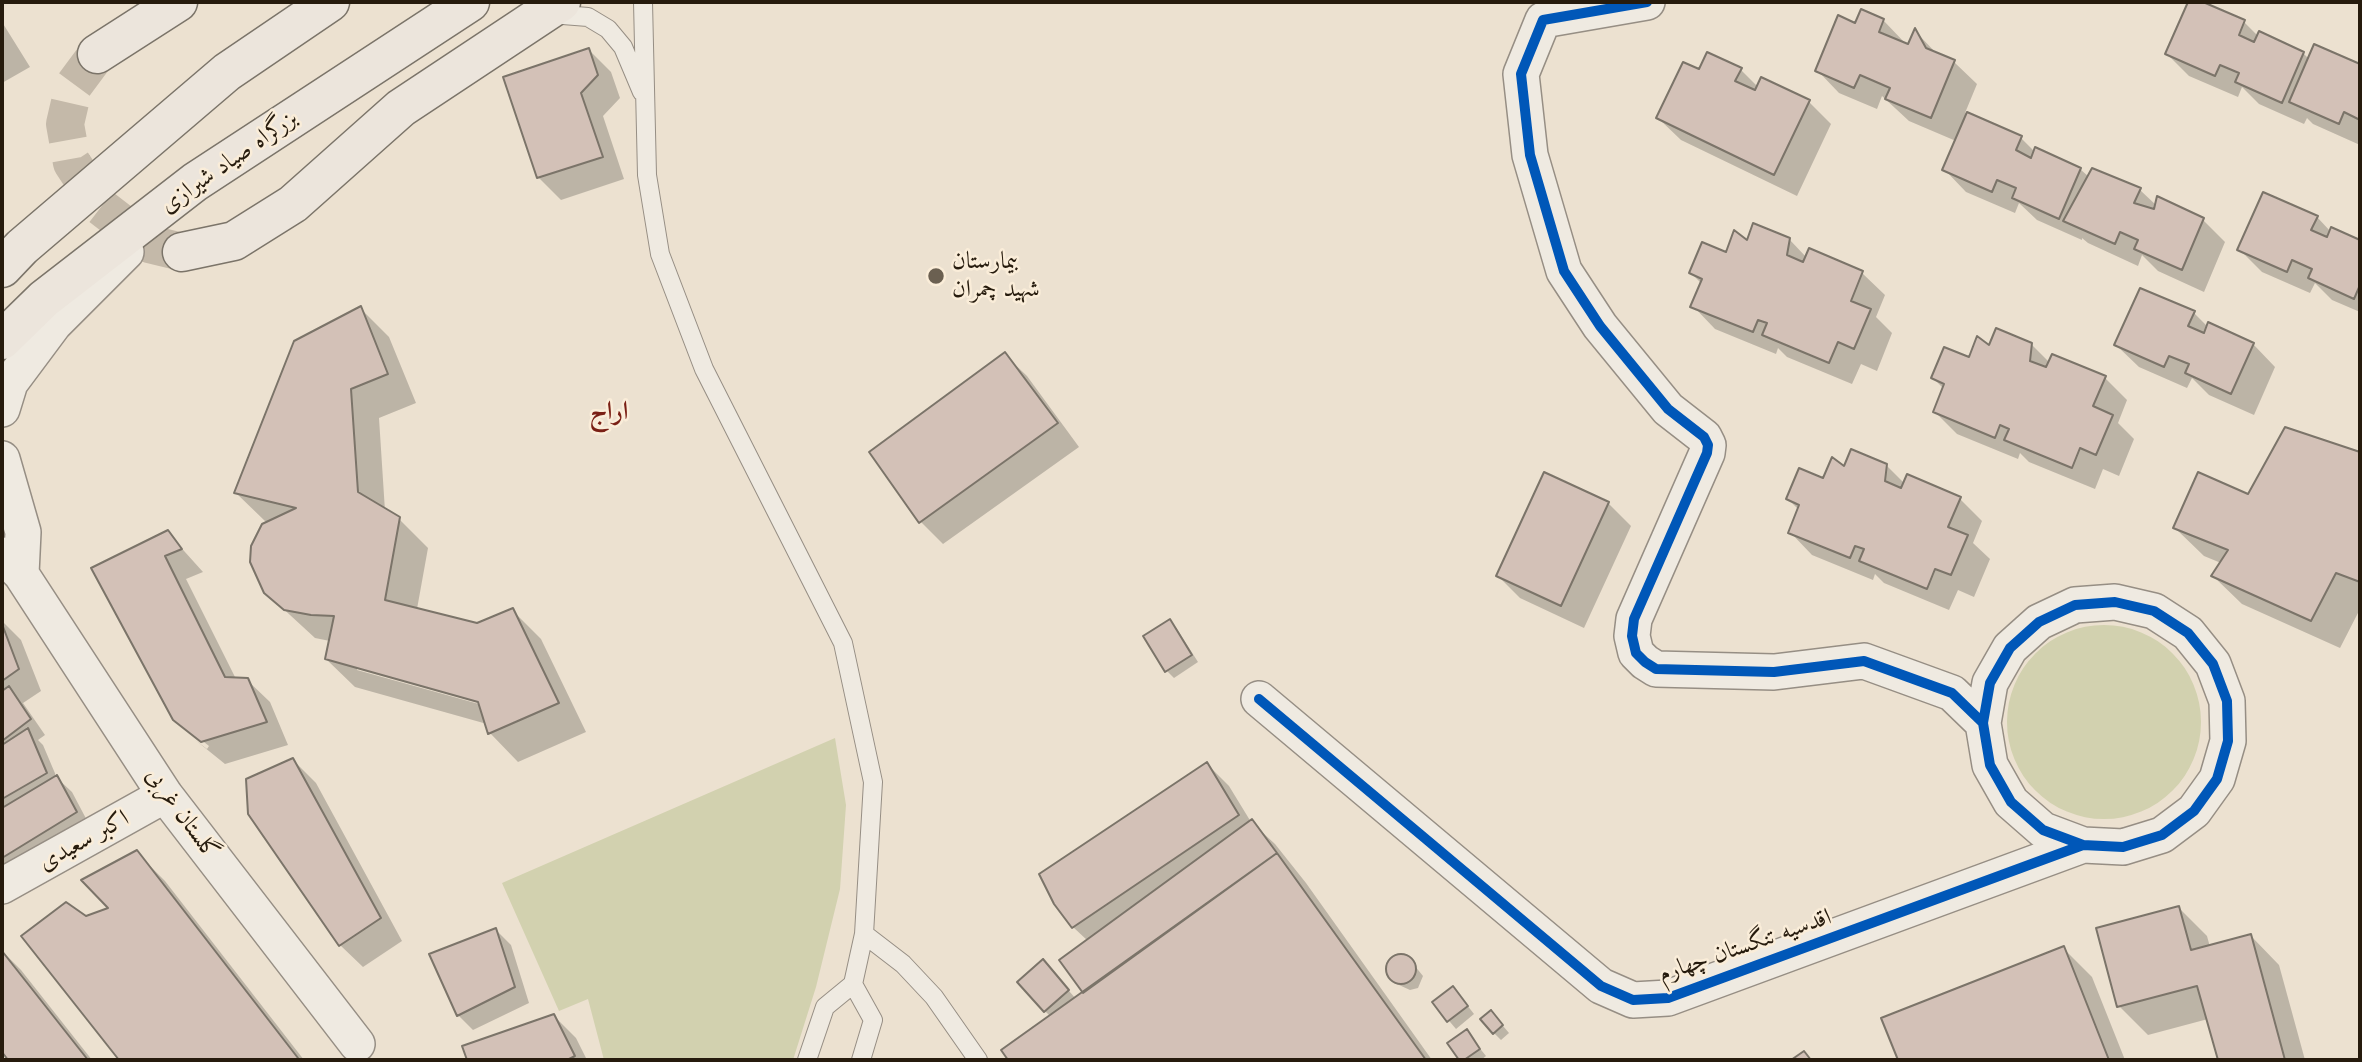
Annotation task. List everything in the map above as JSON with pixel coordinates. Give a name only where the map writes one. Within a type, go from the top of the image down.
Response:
[{"type":"highway","points":[[97,54],[178,2]]},
{"type":"highway","points":[[9,255],[227,72],[330,2]]},
{"type":"highway","name":"بزرگراه صیاد شیرازی","points":[[2,340],[44,299],[195,182],[470,2]]},
{"type":"highway","points":[[182,252],[234,241],[293,205],[401,108],[552,8]]},
{"type":"street","points":[[1647,2],[1543,20],[1521,74],[1530,155],[1564,271],[1600,326],[1668,409],[1704,437],[1708,445],[1707,453],[1634,619],[1632,636],[1636,653],[1656,669],[1774,672],[1864,662],[1952,693],[1983,723]]},
{"type":"street","points":[[2,409],[10,383],[54,324],[195,182]]},
{"type":"street","points":[[2,459],[23,533],[11,564]]},
{"type":"street","name":"گلستان غربی","points":[[11,564],[165,795],[357,1044]]},
{"type":"street","points":[[2115,602],[2154,611],[2188,633],[2213,664],[2227,701],[2228,741],[2217,779],[2194,811],[2162,835],[2123,846],[2083,845],[2043,830],[2011,802],[1990,765],[1983,723],[1990,683],[2010,648],[2039,622],[2063,611],[2075,606],[2115,602]]},
{"type":"street","name":"اقدسیه تنگستان چهارم","points":[[1259,699],[1601,986],[1633,1000],[1668,998],[2083,845]]},
{"type":"street","name":"اکبر سعیدی","points":[[2,886],[165,795]]},
{"type":"lane","points":[[643,2],[647,175],[660,254],[704,369],[843,643],[873,782],[864,934],[853,984],[825,1007],[807,1060]]},
{"type":"lane","points":[[552,8],[588,17],[608,29],[623,47],[647,103]]},
{"type":"lane","points":[[864,934],[903,964],[934,997],[978,1060]]},
{"type":"lane","points":[[853,984],[873,1020],[861,1060]]},
{"type":"green space","points":[[2104,625],[2141,632],[2173,653],[2194,685],[2201,722],[2194,759],[2173,791],[2141,812],[2104,819],[2067,812],[2035,791],[2014,759],[2007,722],[2014,685],[2035,653],[2067,632]]},
{"type":"green space","points":[[835,738],[846,805],[840,889],[816,987],[793,1060],[604,1060],[588,999],[559,1011],[502,883]]},
{"type":"building","points":[[2188,2],[2203,2],[2245,20],[2239,35],[2254,42],[2259,31],[2304,52],[2282,103],[2235,82],[2239,73],[2220,65],[2215,76],[2165,54]]},
{"type":"building","points":[[1861,9],[1884,19],[1879,32],[1908,44],[1915,28],[1926,48],[1955,60],[1931,118],[1885,99],[1890,88],[1860,75],[1854,88],[1815,71],[1838,15],[1855,23]]},
{"type":"building","points":[[2314,44],[2360,64],[2360,120],[2344,112],[2339,124],[2289,102]]},
{"type":"building","points":[[589,48],[598,75],[581,93],[603,157],[537,178],[503,77]]},
{"type":"building","points":[[1707,52],[1742,68],[1735,81],[1755,90],[1761,77],[1810,100],[1774,175],[1656,118],[1683,62],[1699,69]]},
{"type":"building","points":[[1967,112],[2022,136],[2016,150],[2031,158],[2035,147],[2081,168],[2059,219],[2012,198],[2016,188],[1997,180],[1992,192],[1942,170]]},
{"type":"building","points":[[2092,168],[2141,188],[2134,203],[2154,209],[2157,196],[2204,218],[2182,270],[2134,249],[2138,240],[2120,232],[2115,244],[2063,221]]},
{"type":"building","points":[[2263,192],[2318,216],[2311,230],[2327,237],[2331,227],[2360,240],[2360,285],[2354,299],[2308,278],[2312,269],[2292,260],[2287,272],[2237,250]]},
{"type":"building","points":[[1753,223],[1790,238],[1787,255],[1803,262],[1809,248],[1863,271],[1851,301],[1871,309],[1854,349],[1838,342],[1829,363],[1762,335],[1767,323],[1758,320],[1753,332],[1690,307],[1702,279],[1689,273],[1702,242],[1726,252],[1734,230],[1747,240]]},
{"type":"building","points":[[2140,288],[2195,311],[2188,326],[2204,333],[2208,322],[2254,343],[2231,394],[2185,373],[2189,364],[2169,356],[2164,367],[2114,345]]},
{"type":"building","points":[[361,306],[388,374],[351,389],[358,492],[400,517],[385,600],[477,623],[513,608],[559,703],[488,734],[478,702],[325,659],[334,616],[284,610],[264,593],[250,562],[251,546],[262,524],[296,508],[234,493],[294,341]]},
{"type":"building","points":[[1996,328],[2032,343],[2030,361],[2046,367],[2052,354],[2106,376],[2093,406],[2113,415],[2096,455],[2080,448],[2072,468],[2004,440],[2009,429],[2000,425],[1995,438],[1933,412],[1944,384],[1931,378],[1944,347],[1969,357],[1977,336],[1989,345]]},
{"type":"building","points":[[1005,352],[1058,423],[919,523],[869,452]]},
{"type":"building","points":[[2285,427],[2360,452],[2360,582],[2336,573],[2311,621],[2211,576],[2228,550],[2173,528],[2198,472],[2248,494]]},
{"type":"building","points":[[1851,449],[1887,464],[1885,481],[1901,488],[1907,474],[1961,497],[1948,527],[1968,535],[1951,575],[1935,569],[1927,589],[1859,561],[1864,549],[1855,546],[1850,558],[1788,533],[1799,505],[1786,499],[1799,468],[1823,478],[1832,457],[1844,466]]},
{"type":"building","points":[[1544,472],[1609,502],[1561,606],[1496,576]]},
{"type":"building","points":[[168,530],[182,549],[165,556],[225,677],[248,678],[267,722],[201,742],[173,720],[91,568]]},
{"type":"building","points":[[1170,619],[1192,655],[1165,672],[1143,636]]},
{"type":"building","points":[[2,624],[19,669],[2,681]]},
{"type":"building","points":[[9,686],[31,719],[2,741],[2,691]]},
{"type":"building","points":[[28,728],[47,773],[2,799],[2,745]]},
{"type":"building","points":[[293,758],[381,918],[339,946],[248,814],[246,779]]},
{"type":"building","points":[[1207,762],[1239,815],[1072,928],[1054,904],[1039,874]]},
{"type":"building","points":[[57,775],[77,812],[2,858],[2,808]]},
{"type":"building","points":[[1252,819],[1277,853],[1083,993],[1059,960]]},
{"type":"building","points":[[137,850],[298,1058],[296,1060],[119,1060],[21,936],[66,902],[86,916],[108,908],[81,880]]},
{"type":"building","points":[[1277,853],[1426,1060],[1008,1060],[1001,1050]]},
{"type":"building","points":[[2179,906],[2191,950],[2251,934],[2285,1060],[2218,1060],[2197,986],[2117,1007],[2096,928]]},
{"type":"building","points":[[496,928],[515,987],[457,1016],[429,954]]},
{"type":"building","points":[[2064,946],[2109,1060],[1898,1060],[1881,1018]]},
{"type":"building","points":[[2,951],[88,1060],[8,1060],[2,1052]]},
{"type":"building","points":[[1401,954],[1411,959],[1416,969],[1411,979],[1401,984],[1391,979],[1386,969],[1391,959]]},
{"type":"building","points":[[1043,959],[1069,990],[1044,1012],[1017,982]]},
{"type":"building","points":[[1453,986],[1468,1006],[1447,1022],[1432,1002]]},
{"type":"building","points":[[1491,1010],[1503,1025],[1493,1034],[1480,1019]]},
{"type":"building","points":[[554,1014],[575,1056],[567,1060],[467,1060],[462,1046]]},
{"type":"building","points":[[1467,1029],[1480,1049],[1464,1060],[1459,1060],[1447,1043]]},
{"type":"building","points":[[1804,1051],[1811,1060],[1791,1060]]},
{"type":"tunnel","points":[[97,54],[74,85],[65,124],[72,163],[101,207],[149,244],[182,252]]},
{"type":"cycle path","points":[[1647,2],[1543,20],[1521,74],[1530,155],[1564,271],[1600,326],[1668,409],[1704,437],[1708,445],[1707,453],[1634,619],[1632,636],[1636,653],[1656,669],[1774,672],[1864,661],[1952,693],[1983,723],[1990,765],[2011,802],[2043,830],[2083,845],[2123,847],[2162,835],[2194,811],[2217,779],[2228,741],[2227,701],[2213,664],[2188,633],[2154,611],[2115,602],[2075,605],[2039,622],[2010,648],[1990,683],[1983,723]]},
{"type":"cycle path","points":[[1259,699],[1601,986],[1633,1000],[1668,998],[2083,845]]},
{"type":"place","name":"بیمارستان شهید چمران","points":[[936,276]]},
{"type":"district","name":"اراج","points":[[609,412]]}]
